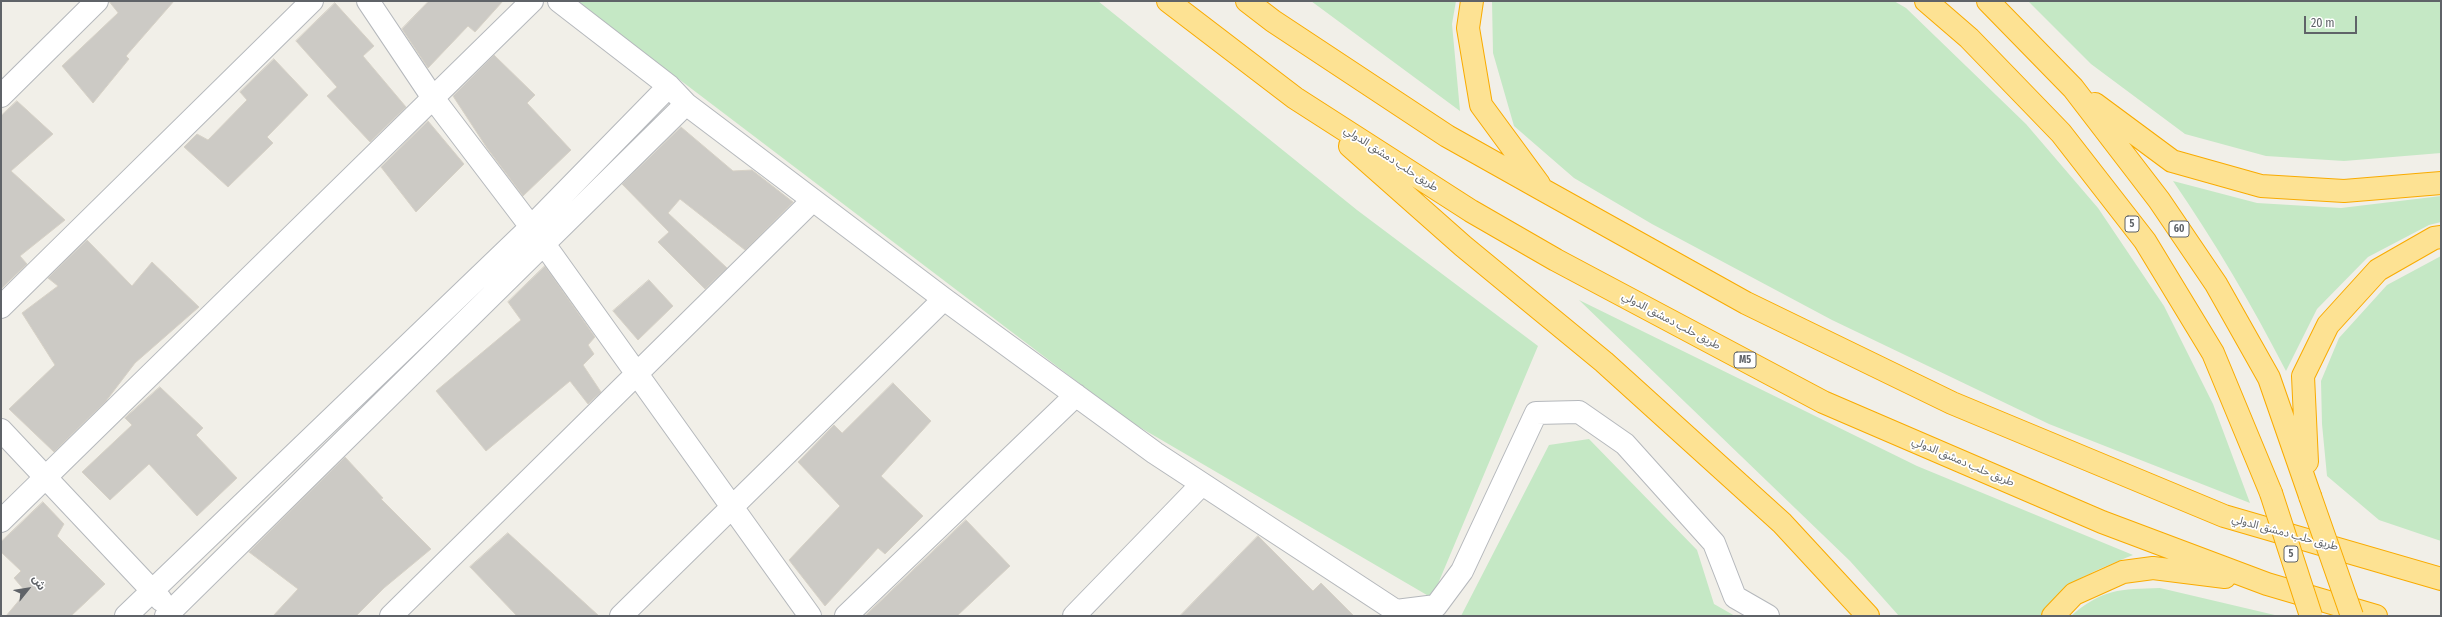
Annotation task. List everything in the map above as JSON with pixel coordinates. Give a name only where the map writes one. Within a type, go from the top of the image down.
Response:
[{"type":"highway","name":"طريق حلب دمشق الدولي","points":[[1168,1],[1295,98],[1471,211],[1556,260],[1823,402],[2102,522],[2267,584],[2376,616]]},
{"type":"highway","name":"طريق حلب دمشق الدولي","points":[[1247,1],[1273,21],[1447,136],[1746,303],[1952,404],[2224,516],[2377,559],[2441,579]]},
{"type":"highway","points":[[1472,1],[1468,28],[1481,105],[1545,191]]},
{"type":"highway","name":"5","points":[[1926,1],[1969,38],[2061,133],[2145,241],[2213,353],[2271,493],[2311,616]]},
{"type":"highway","name":"60","points":[[1988,1],[2073,88],[2159,200],[2216,284],[2269,378],[2310,496]]},
{"type":"highway","points":[[2073,88],[2172,161],[2261,186],[2344,191],[2441,184]]},
{"type":"highway","points":[[1295,98],[1463,246],[1604,362],[1782,523],[1868,616]]},
{"type":"highway","points":[[2352,616],[2310,496],[2303,424],[2303,376],[2328,325],[2378,270],[2434,238],[2441,237]]},
{"type":"highway","points":[[2377,559],[2441,572]]},
{"type":"highway","points":[[2053,616],[2074,594],[2123,572],[2153,568],[2267,584]]},
{"type":"street","points":[[1,96],[97,1]]},
{"type":"street","points":[[1,307],[312,1]]},
{"type":"street","points":[[368,1],[433,98],[530,228],[544,244],[810,616]]},
{"type":"street","points":[[1,521],[532,1]]},
{"type":"street","points":[[559,1],[669,86],[686,104],[944,299],[1155,453],[1393,613],[1436,606],[1462,571],[1536,413],[1579,412],[1625,444],[1714,543],[1735,597],[1768,616]]},
{"type":"street","points":[[126,616],[530,228],[669,86]]},
{"type":"street","points":[[1,430],[152,590],[171,614],[686,104]]},
{"type":"street","points":[[391,616],[813,200]]},
{"type":"street","points":[[621,616],[944,299]]},
{"type":"street","points":[[846,616],[1076,395]]},
{"type":"street","points":[[1074,616],[1202,484]]},
{"type":"green space","points":[[576,1],[1098,1],[1357,210],[1538,346],[1432,598],[1129,421]]},
{"type":"green space","points":[[1311,1],[1456,1],[1452,24],[1460,111]]},
{"type":"green space","points":[[1492,1],[1894,1],[1906,8],[2026,124],[2098,208],[2164,306],[2213,404],[2250,503],[2049,424],[1832,320],[1652,224],[1574,178],[1514,126],[1493,53]]},
{"type":"green space","points":[[2028,1],[2441,1],[2441,153],[2344,161],[2266,156],[2185,134],[2091,64]]},
{"type":"green space","points":[[2173,181],[2257,203],[2341,208],[2441,196],[2441,222],[2429,225],[2368,257],[2317,309],[2286,371],[2232,274],[2204,227]]},
{"type":"green space","points":[[2441,256],[2441,541],[2379,520],[2327,476],[2322,424],[2321,381],[2339,338],[2387,285]]},
{"type":"green space","points":[[1579,300],[1917,466],[2133,555],[2094,571],[2070,585],[2049,604],[2042,616],[1899,616],[1850,561]]},
{"type":"green space","points":[[1589,439],[1697,550],[1714,604],[1735,616],[1461,616],[1549,445]]},
{"type":"green space","points":[[2160,588],[2279,616],[2071,616],[2092,600],[2112,592]]},
{"type":"building","points":[[109,1],[174,1],[126,56],[129,59],[93,103],[62,66],[118,13]]},
{"type":"building","points":[[429,1],[503,1],[475,32],[468,26],[428,68],[402,29]]},
{"type":"building","points":[[335,3],[374,46],[363,56],[406,107],[370,142],[327,96],[337,87],[296,41]]},
{"type":"building","points":[[494,55],[535,95],[527,103],[571,150],[523,196],[487,148],[453,96]]},
{"type":"building","points":[[274,59],[308,95],[267,137],[273,143],[228,187],[184,147],[197,134],[208,140],[247,100],[240,92]]},
{"type":"building","points":[[17,101],[53,134],[11,171],[65,220],[20,256],[27,264],[1,289],[1,116]]},
{"type":"building","points":[[428,121],[464,164],[416,212],[381,167]]},
{"type":"building","points":[[681,127],[733,171],[752,170],[793,202],[745,250],[680,199],[668,213],[727,268],[705,289],[658,242],[669,232],[622,184]]},
{"type":"building","points":[[87,240],[132,286],[152,262],[199,307],[135,363],[106,401],[54,452],[9,409],[55,365],[22,313],[58,286],[48,278]]},
{"type":"building","points":[[545,266],[595,337],[588,345],[594,354],[583,365],[601,392],[588,404],[570,381],[486,451],[436,391],[521,320],[508,302]]},
{"type":"building","points":[[649,280],[673,306],[638,340],[613,311]]},
{"type":"building","points":[[893,383],[931,421],[881,476],[923,516],[885,554],[878,548],[825,606],[789,560],[840,506],[798,462],[834,425],[842,433]]},
{"type":"building","points":[[160,387],[203,428],[196,435],[237,478],[197,516],[149,464],[110,500],[82,472],[132,425],[125,418]]},
{"type":"building","points":[[345,457],[383,498],[381,499],[431,549],[384,588],[356,616],[273,616],[298,589],[249,552]]},
{"type":"building","points":[[43,502],[64,524],[57,536],[105,584],[71,616],[6,616],[26,592],[14,578],[21,571],[1,552],[1,542]]},
{"type":"building","points":[[966,520],[1010,566],[957,616],[865,616]]},
{"type":"building","points":[[508,533],[599,616],[517,616],[470,567]]},
{"type":"building","points":[[1258,536],[1313,591],[1321,583],[1354,616],[1180,616]]}]
